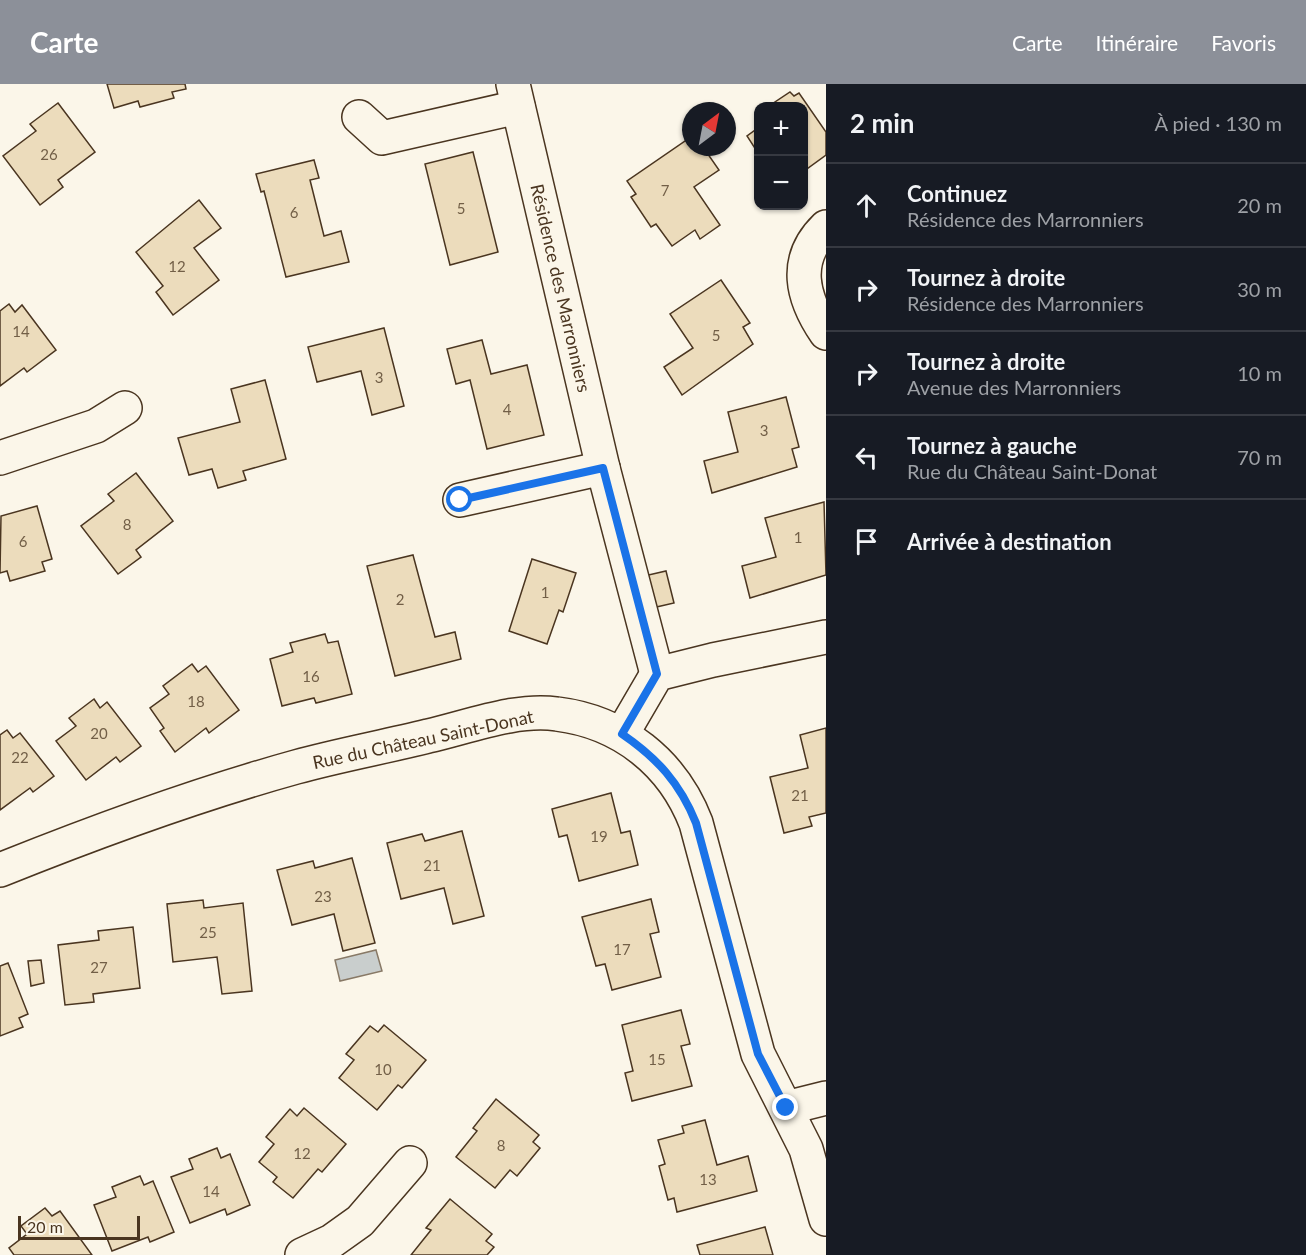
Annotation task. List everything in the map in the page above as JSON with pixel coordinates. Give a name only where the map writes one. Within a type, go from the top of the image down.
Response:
[{"type":"street","name":"Résidence des Marronniers","points":[[359,117],[382,138],[516,95],[603,468],[657,674]]},
{"type":"street","points":[[826,227],[812,246],[806,262],[804,282],[806,298],[812,312],[826,333]]},
{"type":"street","points":[[0,459],[96,426],[125,408]]},
{"type":"street","points":[[460,500],[603,468]]},
{"type":"street","points":[[622,734],[657,674],[826,637]]},
{"type":"street","name":"Rue du Château Saint-Donat","points":[[0,870],[141,816],[297,767],[510,717],[555,713],[597,723],[622,734],[664,768],[687,802],[696,823],[758,1054],[806,1149],[826,1219]]},
{"type":"street","points":[[786,1108],[826,1098]]},
{"type":"street","points":[[302,1255],[332,1241],[360,1221],[410,1163]]},
{"type":"shaded area","points":[[376,950],[382,971],[340,981],[335,960]]},
{"type":"building","points":[[107,84],[185,84],[186,89],[172,92],[174,98],[140,107],[138,101],[114,108]]},
{"type":"building","points":[[790,92],[794,96],[799,93],[805,102],[775,102]]},
{"type":"building","points":[[58,103],[95,152],[58,180],[63,187],[40,205],[3,156],[36,131],[30,124]]},
{"type":"building","points":[[808,106],[826,132],[826,155],[808,168]]},
{"type":"building","points":[[754,131],[754,147],[747,136]]},
{"type":"building","points":[[682,143],[682,156],[709,156],[719,170],[694,187],[720,225],[700,239],[695,230],[672,246],[656,224],[651,227],[631,197],[636,194],[627,181]]},
{"type":"building","points":[[473,152],[498,252],[450,265],[425,164]]},
{"type":"building","points":[[314,160],[319,178],[310,180],[324,236],[341,231],[349,262],[286,277],[264,191],[261,192],[256,174]]},
{"type":"building","points":[[199,200],[221,228],[194,248],[219,280],[173,315],[156,292],[163,286],[136,252]]},
{"type":"building","points":[[721,280],[750,323],[743,327],[753,344],[682,395],[664,367],[693,348],[670,314]]},
{"type":"building","points":[[9,304],[15,312],[22,305],[56,350],[27,372],[24,368],[0,386],[0,311]]},
{"type":"building","points":[[384,328],[404,406],[372,415],[361,371],[317,382],[308,347]]},
{"type":"building","points":[[482,340],[491,374],[527,365],[544,435],[487,449],[470,380],[456,384],[447,349]]},
{"type":"building","points":[[265,380],[286,459],[243,471],[246,480],[218,488],[212,469],[189,475],[178,438],[240,422],[231,389]]},
{"type":"building","points":[[786,397],[799,447],[792,449],[797,467],[712,493],[704,461],[738,452],[728,412]]},
{"type":"building","points":[[136,473],[173,521],[136,550],[141,557],[118,574],[81,526],[114,501],[108,494]]},
{"type":"building","points":[[824,502],[826,575],[750,598],[742,566],[776,557],[765,518]]},
{"type":"building","points":[[37,506],[52,559],[42,562],[45,571],[10,581],[7,571],[0,573],[1,516]]},
{"type":"building","points":[[413,555],[435,637],[455,632],[461,659],[395,676],[367,566]]},
{"type":"building","points":[[532,559],[576,573],[563,612],[559,610],[547,644],[509,631]]},
{"type":"building","points":[[666,571],[674,603],[652,608],[644,576]]},
{"type":"building","points":[[325,634],[328,643],[338,641],[352,694],[316,703],[314,698],[282,706],[270,659],[293,652],[290,643]]},
{"type":"building","points":[[192,664],[198,672],[206,666],[239,710],[209,733],[206,728],[175,752],[160,731],[164,728],[150,708],[169,694],[163,686]]},
{"type":"building","points":[[94,699],[100,708],[107,702],[141,746],[120,762],[116,757],[86,780],[56,741],[76,726],[69,718]]},
{"type":"building","points":[[826,728],[826,813],[809,817],[812,826],[784,833],[770,777],[808,768],[800,735]]},
{"type":"building","points":[[7,730],[13,738],[20,733],[54,776],[33,792],[30,788],[0,810],[0,735]]},
{"type":"building","points":[[611,793],[621,833],[630,831],[638,865],[579,881],[567,835],[559,837],[552,809]]},
{"type":"building","points":[[462,831],[484,916],[453,924],[444,888],[401,899],[387,843],[422,834],[425,841]]},
{"type":"building","points":[[352,858],[375,943],[343,951],[334,914],[292,925],[277,870],[313,861],[315,868]]},
{"type":"building","points":[[651,899],[659,932],[650,934],[661,977],[612,990],[605,964],[596,966],[582,917]]},
{"type":"building","points":[[203,900],[204,908],[243,903],[252,991],[222,994],[217,957],[173,962],[167,904]]},
{"type":"building","points":[[133,927],[140,988],[93,994],[94,1002],[65,1005],[58,945],[99,940],[98,931]]},
{"type":"building","points":[[41,960],[44,983],[31,986],[28,961]]},
{"type":"building","points":[[8,963],[28,1014],[19,1018],[23,1027],[0,1036],[0,966]]},
{"type":"building","points":[[681,1010],[690,1044],[681,1046],[692,1086],[632,1101],[625,1073],[633,1071],[622,1025]]},
{"type":"building","points":[[384,1025],[426,1060],[402,1088],[398,1085],[377,1110],[339,1078],[354,1060],[346,1054],[370,1026],[378,1032]]},
{"type":"building","points":[[496,1099],[539,1135],[533,1142],[540,1148],[517,1176],[510,1170],[495,1188],[456,1157],[477,1131],[473,1128]]},
{"type":"building","points":[[304,1108],[346,1144],[322,1172],[318,1169],[293,1198],[273,1182],[277,1177],[259,1162],[274,1144],[266,1137],[290,1109],[297,1116]]},
{"type":"building","points":[[705,1120],[717,1165],[748,1156],[757,1191],[677,1212],[674,1198],[668,1200],[659,1166],[665,1164],[658,1140],[684,1133],[682,1126]]},
{"type":"building","points":[[217,1148],[221,1158],[230,1154],[250,1205],[227,1215],[225,1209],[190,1223],[171,1177],[193,1169],[189,1159]]},
{"type":"building","points":[[140,1176],[144,1185],[153,1181],[174,1232],[150,1242],[148,1237],[112,1251],[94,1205],[116,1197],[112,1187]]},
{"type":"building","points":[[450,1199],[492,1234],[486,1241],[494,1247],[487,1255],[411,1255],[431,1230],[426,1228]]},
{"type":"building","points":[[45,1208],[52,1216],[60,1211],[92,1255],[14,1255],[9,1248],[27,1234],[21,1226]]},
{"type":"building","points":[[765,1227],[773,1255],[700,1255],[697,1245]]},
{"type":"route","points":[[460,500],[603,468],[657,674],[622,734],[640,746],[664,768],[687,802],[696,823],[758,1054],[786,1108]]}]
